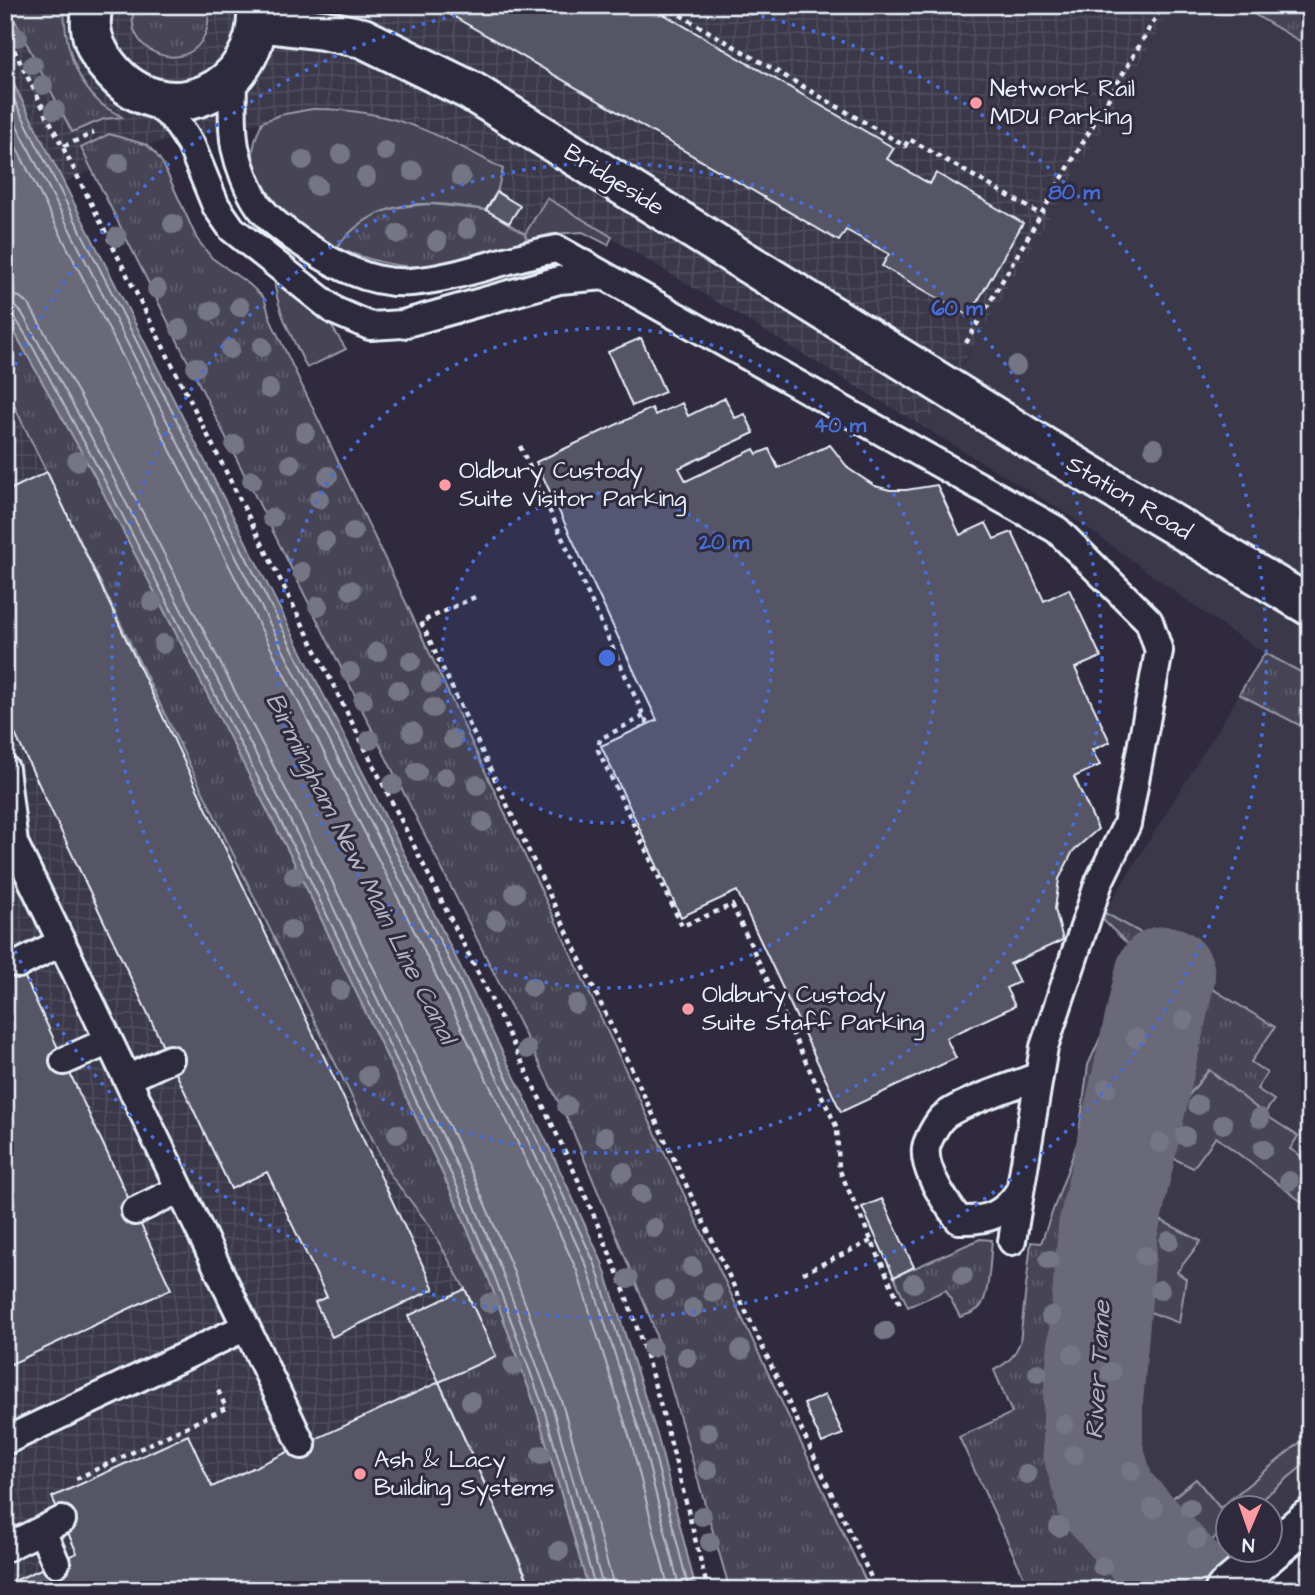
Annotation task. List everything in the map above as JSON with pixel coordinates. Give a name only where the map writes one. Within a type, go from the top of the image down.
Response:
[{"type":"street","name":"Bridgeside","points":[[92,5],[91,28],[100,57],[120,82],[147,97],[177,101],[207,95],[233,77],[251,52],[257,14],[363,38],[471,91],[949,388]]},
{"type":"street","name":"Station Road","points":[[949,388],[1310,606]]},
{"type":"street","points":[[1225,1590],[1310,1518]]},
{"type":"lane","points":[[233,77],[235,146],[246,180],[258,205],[274,223],[329,262],[362,276],[388,282],[410,282],[445,278],[528,254],[557,249],[1057,530],[1149,621],[1159,651],[1127,824],[1099,882],[1044,1046],[1012,1241]]},
{"type":"lane","points":[[147,97],[172,117],[186,138],[216,206],[232,229],[335,310],[370,326],[403,324],[559,280],[605,276]]},
{"type":"lane","points":[[5,769],[10,841],[62,942],[302,1445]]},
{"type":"lane","points":[[19,964],[62,942]]},
{"type":"lane","points":[[64,1061],[109,1041]]},
{"type":"lane","points":[[127,1079],[170,1059]]},
{"type":"lane","points":[[1020,1190],[1010,1206],[980,1221],[959,1220],[947,1205],[929,1171],[926,1147],[941,1118],[967,1103],[1039,1076]]},
{"type":"lane","points":[[135,1212],[180,1189]]},
{"type":"lane","points":[[5,1441],[246,1326]]},
{"type":"lane","points":[[5,1548],[52,1526],[56,1563]]},
{"type":"path","points":[[663,5],[905,146],[909,138],[1040,214]]},
{"type":"path","points":[[1140,5],[1157,16]]},
{"type":"path","points":[[961,349],[1163,5]]},
{"type":"path","points":[[5,32],[577,1176],[616,1269],[658,1393],[708,1590]]},
{"type":"path","points":[[64,146],[94,133]]},
{"type":"path","points":[[520,446],[648,725]]},
{"type":"path","points":[[475,597],[421,622],[877,1590]]},
{"type":"path","points":[[644,716],[600,739],[598,750],[682,926],[732,905],[837,1128],[839,1169],[900,1304]]},
{"type":"path","points":[[803,1273],[871,1241]]},
{"type":"path","points":[[67,1483],[226,1408],[215,1383]]},
{"type":"shaded area","points":[[5,5],[1174,5],[925,428],[547,199],[525,234],[486,210],[503,169],[412,123],[344,109],[312,109],[280,115],[262,122],[147,145],[20,203],[649,1590],[5,1590]]},
{"type":"shaded area","points":[[404,5],[1310,5],[1310,1518],[1284,1540],[1284,1494],[1214,1494],[1214,1564],[1256,1564],[1225,1590],[1212,1590],[1123,1489],[1129,1304],[1148,1146],[1234,1038],[1101,918],[1265,653],[1228,630],[1069,515],[925,428],[975,344]]},
{"type":"green space","points":[[7,5],[64,5],[68,44],[76,70],[101,104],[122,117],[104,119],[72,132]]},
{"type":"green space","points":[[135,5],[206,5],[209,19],[206,32],[198,46],[186,54],[172,57],[158,54],[146,47],[137,36],[133,22]]},
{"type":"green space","points":[[1240,5],[1310,5],[1310,47],[1240,6]]},
{"type":"green space","points":[[312,109],[365,113],[412,125],[434,134],[503,169],[497,192],[486,210],[423,204],[385,210],[352,231],[336,248],[282,214],[262,190],[253,160],[253,150],[262,122],[280,115]]},
{"type":"green space","points":[[109,134],[147,145],[156,154],[197,239],[212,258],[264,298],[272,323],[870,1590],[730,1590],[652,1322],[571,1127],[81,148]]},
{"type":"green space","points":[[547,198],[612,237],[608,245],[583,232],[552,234],[527,240],[525,234]]},
{"type":"green space","points":[[432,204],[486,210],[525,234],[527,240],[452,262],[427,266],[380,262],[336,248],[357,226],[378,213]]},
{"type":"green space","points":[[274,277],[327,319],[346,349],[307,368],[282,313]]},
{"type":"green space","points":[[5,315],[92,471],[295,864],[449,1187],[487,1274],[537,1411],[589,1590],[533,1590],[439,1382],[495,1356],[465,1289],[429,1225],[389,1173],[5,387]]},
{"type":"green space","points":[[1265,653],[1310,677],[1310,719],[1305,728],[1239,694]]},
{"type":"green space","points":[[1105,913],[1143,934],[1139,944],[1275,1027],[1251,1062],[1267,1073],[1257,1089],[1274,1100],[1264,1114],[1209,1070],[1148,1146],[1129,1304],[1123,1489],[1186,1561],[1148,1590],[1030,1590],[959,1437],[1012,1413],[994,1370],[1010,1359],[1020,1342],[1031,1242],[1041,1243],[1078,1141],[1088,1065],[1138,954],[1101,918]]},
{"type":"green space","points":[[1209,1070],[1264,1114],[1298,1136],[1290,1149],[1310,1162],[1310,1208],[1216,1137],[1193,1168],[1148,1146]]},
{"type":"green space","points":[[1141,1210],[1201,1241],[1177,1272],[1186,1279],[1179,1323],[1129,1304]]},
{"type":"green space","points":[[980,1239],[992,1240],[988,1285],[978,1309],[960,1317],[946,1290],[908,1307],[894,1277]]},
{"type":"green space","points":[[1310,1434],[1310,1460],[1268,1494],[1237,1494]]},
{"type":"green space","points":[[1124,1450],[1165,1504],[1196,1479],[1214,1501],[1214,1538],[1186,1561],[1123,1490]]},
{"type":"water","name":"Birmingham New Main Line Canal","points":[[5,67],[424,893],[551,1151],[602,1262],[658,1438],[696,1590],[589,1590],[537,1411],[487,1274],[449,1187],[295,864],[92,471],[5,315]]},
{"type":"building","points":[[434,5],[648,5],[894,148],[887,159],[930,184],[936,173],[1023,223],[969,316],[882,266],[889,254],[846,230],[839,241]]},
{"type":"building","points":[[497,192],[520,206],[509,223],[486,210]]},
{"type":"building","points":[[641,338],[665,392],[632,406],[608,352]]},
{"type":"building","points":[[725,398],[735,418],[745,414],[754,433],[679,468],[686,481],[754,449],[757,454],[769,449],[778,468],[830,445],[849,469],[875,486],[906,490],[937,485],[960,535],[986,523],[994,539],[1012,532],[1044,601],[1069,589],[1101,657],[1075,668],[1110,742],[1092,750],[1100,765],[1074,777],[1098,829],[1073,851],[1059,879],[1055,909],[1063,940],[1010,964],[1019,982],[1006,988],[1015,1006],[946,1038],[956,1058],[841,1112],[737,891],[681,917],[601,746],[657,720],[536,462],[652,408],[655,415],[682,403],[688,416]]},
{"type":"building","points":[[47,472],[434,1289],[332,1337],[315,1302],[327,1297],[267,1172],[231,1189],[5,713],[5,492]]},
{"type":"building","points":[[5,935],[171,1289],[5,1367]]},
{"type":"building","points":[[882,1199],[914,1267],[894,1277],[862,1207]]},
{"type":"building","points":[[465,1289],[496,1356],[439,1382],[408,1316]]},
{"type":"building","name":"Ash & Lacy Building Systems","points":[[439,1382],[532,1590],[5,1590],[5,1585],[77,1553],[52,1497],[188,1435],[212,1487]]},
{"type":"building","points":[[825,1395],[843,1434],[822,1443],[804,1404]]},
{"type":"waterway","name":"River Tame","points":[[1165,976],[1108,1229],[1093,1401],[1093,1451],[1107,1499],[1191,1590]]},
{"type":"waterway","points":[[1077,1494],[1107,1499]]},
{"type":"place","name":"Network Rail MDU Parking","points":[[976,103]]},
{"type":"place","name":"Oldbury Custody Suite Visitor Parking","points":[[445,485]]},
{"type":"place","name":"Oldbury Custody Suite Staff Parking","points":[[688,1009]]},
{"type":"place","name":"Ash & Lacy Building Systems","points":[[360,1474]]}]
